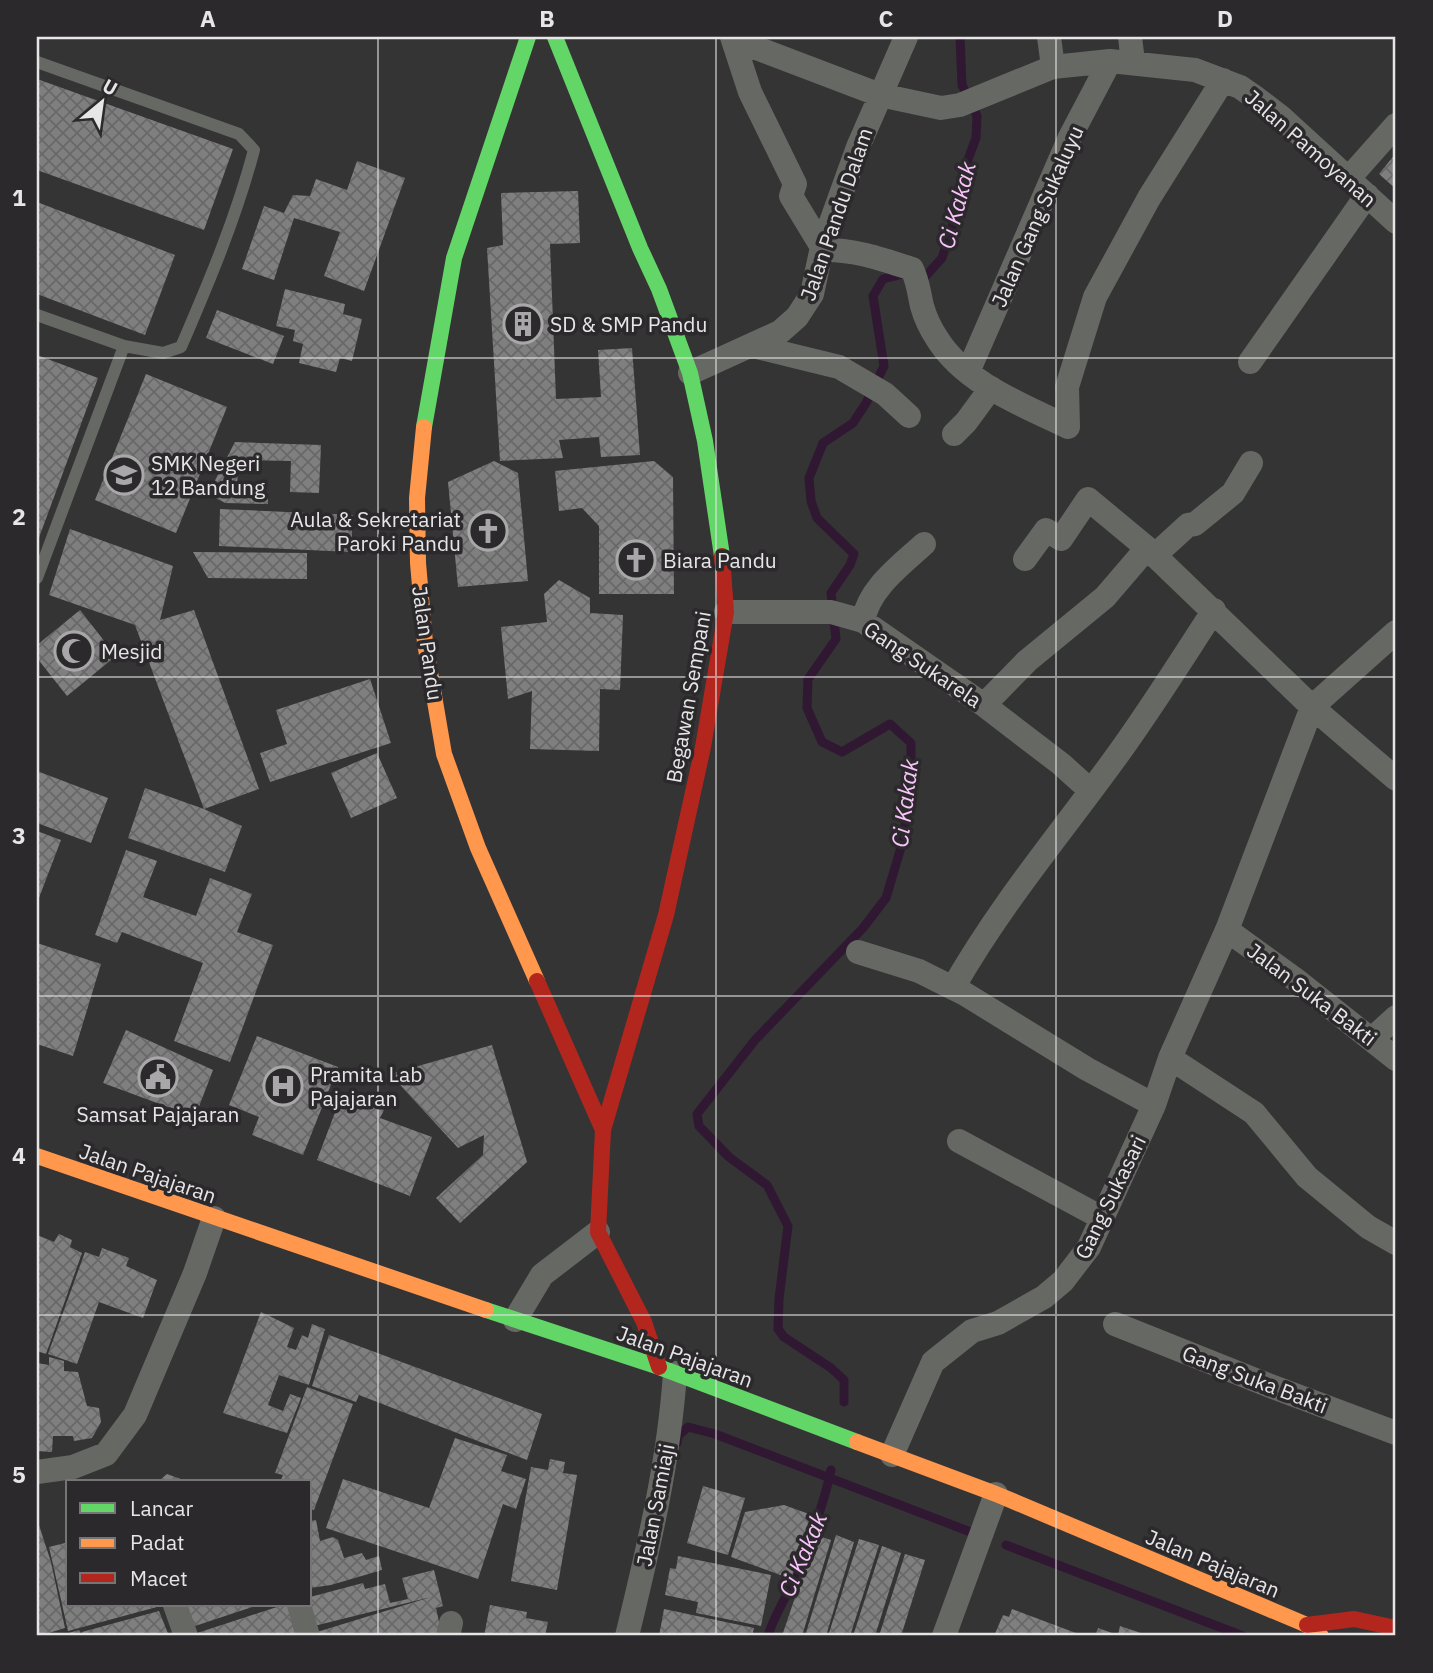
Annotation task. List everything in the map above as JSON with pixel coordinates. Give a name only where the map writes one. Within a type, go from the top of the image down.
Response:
[{"type":"main road","name":"Jalan Pandu","points":[[528,37],[454,258],[425,419],[417,498],[418,563],[425,643],[444,754],[478,848],[603,1130],[598,1232],[667,1370]]},
{"type":"main road","name":"Begawan Sempani","points":[[555,37],[659,289],[690,373],[705,440],[715,505],[726,612],[703,747],[666,915],[603,1130]]},
{"type":"main road","name":"Jalan Pajajaran","points":[[37,1157],[667,1370],[996,1494],[1307,1625],[1321,1636]]},
{"type":"main road","points":[[1307,1625],[1354,1619],[1396,1628]]},
{"type":"street","name":"Jalan Pandu Dalam","points":[[690,373],[753,346],[788,326],[804,307],[812,294],[822,248],[858,147],[906,37]]},
{"type":"street","points":[[1049,37],[1053,67]]},
{"type":"street","points":[[1121,62],[1129,37]]},
{"type":"street","points":[[733,38],[880,95]]},
{"type":"street","points":[[733,38],[750,92],[795,184],[791,196],[822,248],[863,254],[915,275],[923,309],[938,341],[968,372],[991,388],[1068,427],[1067,387],[1095,297],[1149,198],[1223,79]]},
{"type":"street","name":"Jalan Pamoyanan","points":[[880,95],[941,107],[960,104],[1053,67],[1121,62],[1195,70],[1240,86],[1256,98],[1396,222]]},
{"type":"street","name":"Jalan Gang Sukaluyu","points":[[968,372],[1070,137],[1121,62]]},
{"type":"street","points":[[1349,178],[1396,125]]},
{"type":"street","points":[[1250,362],[1367,195]]},
{"type":"street","points":[[753,346],[839,367],[884,394],[909,415]]},
{"type":"street","points":[[954,433],[966,422],[991,388]]},
{"type":"street","points":[[984,705],[1027,661],[1105,597],[1151,552],[1188,525],[1195,524],[1233,493],[1251,463]]},
{"type":"street","points":[[1025,559],[1046,530],[1061,539],[1088,499],[1214,610],[1312,707],[1396,779]]},
{"type":"street","points":[[859,620],[885,580],[924,544]]},
{"type":"street","points":[[953,988],[976,948],[1023,880],[1118,755],[1214,610]]},
{"type":"street","name":"Gang Sukarela","points":[[726,612],[831,612],[859,620],[984,705],[1061,764],[1091,791]]},
{"type":"street","points":[[1312,707],[1396,632]]},
{"type":"street","name":"Gang Sukasari","points":[[892,1455],[933,1362],[972,1331],[998,1323],[1028,1308],[1063,1282],[1089,1247],[1154,1105],[1170,1058],[1227,930],[1312,707]]},
{"type":"street","name":"Jalan Suka Bakti","points":[[1227,930],[1396,1059]]},
{"type":"street","points":[[858,952],[919,971],[953,988],[1005,1016],[1087,1069],[1154,1105]]},
{"type":"street","points":[[1372,1039],[1396,1017]]},
{"type":"street","points":[[1170,1058],[1254,1113],[1307,1177],[1368,1227],[1396,1243]]},
{"type":"street","points":[[958,1141],[1102,1218]]},
{"type":"street","points":[[37,1472],[81,1475],[106,1454],[135,1415],[195,1273],[214,1218]]},
{"type":"street","points":[[515,1320],[542,1275],[598,1232]]},
{"type":"street","name":"Gang Suka Bakti","points":[[1115,1324],[1396,1433]]},
{"type":"street","name":"Jalan Samiaji","points":[[627,1636],[648,1547],[673,1411],[667,1370]]},
{"type":"street","points":[[944,1636],[996,1494]]},
{"type":"street","points":[[175,1606],[186,1636]]},
{"type":"street","points":[[299,1606],[308,1636]]},
{"type":"lane","points":[[37,62],[239,134],[254,150],[223,248],[181,347],[163,353],[124,346],[37,315]]},
{"type":"lane","points":[[37,578],[124,346]]},
{"type":"building","points":[[37,79],[233,149],[204,230],[37,170]]},
{"type":"building","points":[[1396,153],[1396,189],[1379,174]]},
{"type":"building","points":[[357,161],[405,178],[364,291],[324,276],[340,232],[294,218],[274,280],[242,269],[264,206],[284,213],[293,195],[310,196],[316,179],[347,190]]},
{"type":"building","points":[[578,191],[580,243],[550,244],[556,399],[601,397],[598,350],[632,348],[640,455],[601,457],[599,437],[559,440],[563,458],[500,461],[487,248],[503,245],[501,193]]},
{"type":"building","points":[[37,202],[175,255],[145,335],[37,294]]},
{"type":"building","points":[[285,289],[345,304],[343,314],[362,319],[352,361],[340,358],[336,372],[299,363],[303,344],[293,341],[295,330],[276,326]]},
{"type":"building","points":[[217,310],[284,336],[273,364],[206,338]]},
{"type":"building","points":[[37,355],[98,378],[37,543]]},
{"type":"building","points":[[146,374],[227,407],[176,533],[95,500]]},
{"type":"building","points":[[235,442],[321,445],[319,493],[290,492],[291,461],[238,460],[237,494],[268,496],[268,504],[225,503],[208,494]]},
{"type":"building","name":"Aula & Sekretariat Paroki Pandu","points":[[494,461],[518,473],[528,581],[458,587],[448,482]]},
{"type":"building","name":"Biara Pandu","points":[[654,461],[673,477],[674,594],[599,594],[599,526],[582,508],[559,511],[555,471]]},
{"type":"building","points":[[220,509],[353,515],[351,552],[219,546]]},
{"type":"building","points":[[70,529],[173,566],[160,620],[194,610],[259,789],[204,809],[135,625],[49,595]]},
{"type":"building","points":[[193,552],[307,553],[307,579],[208,578]]},
{"type":"building","points":[[559,580],[590,598],[590,613],[623,615],[620,690],[600,689],[599,751],[530,749],[532,691],[508,699],[501,627],[547,622],[544,594]]},
{"type":"building","name":"Mesjid","points":[[80,610],[116,656],[67,696],[37,658],[37,645]]},
{"type":"building","points":[[370,679],[391,743],[270,782],[260,753],[287,744],[276,710]]},
{"type":"building","points":[[377,753],[397,798],[351,818],[331,773]]},
{"type":"building","points":[[37,771],[108,798],[91,843],[37,823]]},
{"type":"building","points":[[145,788],[242,826],[225,872],[128,838]]},
{"type":"building","points":[[37,831],[61,840],[37,903]]},
{"type":"building","points":[[126,850],[157,861],[143,897],[196,916],[210,878],[252,894],[237,932],[273,945],[230,1062],[174,1041],[203,963],[122,932],[117,943],[95,935]]},
{"type":"building","points":[[37,943],[101,964],[73,1056],[37,1044]]},
{"type":"building","name":"Samsat Pajajaran","points":[[126,1030],[213,1070],[195,1117],[103,1083]]},
{"type":"building","name":"Pramita Lab Pajajaran","points":[[257,1036],[338,1067],[303,1155],[252,1135],[259,1117],[229,1105]]},
{"type":"building","points":[[492,1045],[527,1162],[460,1223],[436,1198],[483,1155],[484,1135],[458,1148],[390,1074]]},
{"type":"building","points":[[342,1094],[384,1110],[380,1118],[432,1137],[410,1196],[317,1160]]},
{"type":"building","points":[[59,1234],[72,1240],[70,1247],[82,1253],[46,1354],[37,1351],[37,1235],[54,1242]]},
{"type":"building","points":[[102,1248],[129,1258],[126,1266],[157,1280],[143,1318],[99,1302],[77,1364],[48,1354],[85,1252],[99,1257]]},
{"type":"building","points":[[261,1312],[294,1328],[287,1347],[296,1350],[302,1335],[308,1338],[312,1324],[325,1329],[309,1385],[279,1375],[268,1405],[283,1411],[290,1394],[301,1398],[287,1433],[223,1413]]},
{"type":"building","points":[[329,1335],[542,1414],[527,1460],[359,1395],[356,1402],[312,1386]]},
{"type":"building","points":[[49,1357],[64,1361],[64,1371],[78,1372],[87,1406],[99,1408],[101,1422],[92,1438],[74,1441],[73,1436],[53,1436],[52,1452],[37,1451],[37,1363],[49,1365]]},
{"type":"building","points":[[307,1387],[353,1404],[314,1510],[312,1480],[281,1480],[283,1475],[275,1473]]},
{"type":"building","points":[[455,1438],[507,1455],[501,1471],[526,1479],[516,1509],[503,1504],[478,1579],[326,1528],[343,1479],[429,1508]]},
{"type":"building","points":[[550,1459],[565,1462],[563,1473],[577,1475],[557,1590],[511,1581],[531,1467],[548,1470]]},
{"type":"building","points":[[167,1474],[184,1480],[161,1480]]},
{"type":"building","points":[[703,1486],[745,1498],[728,1555],[687,1543]]},
{"type":"building","points":[[784,1505],[809,1514],[808,1535],[791,1579],[731,1557],[745,1512]]},
{"type":"building","points":[[37,1519],[51,1562],[65,1628],[39,1636],[37,1636]]},
{"type":"building","points":[[316,1520],[320,1541],[333,1537],[338,1540],[344,1558],[362,1553],[366,1560],[379,1556],[382,1570],[312,1588],[312,1521]]},
{"type":"building","points":[[816,1535],[831,1540],[802,1636],[782,1636]]},
{"type":"building","points":[[836,1535],[854,1542],[826,1636],[805,1636]]},
{"type":"building","points":[[859,1539],[879,1545],[850,1636],[828,1636]]},
{"type":"building","points":[[66,1544],[66,1606],[157,1607],[68,1631],[49,1547]]},
{"type":"building","points":[[882,1546],[901,1553],[875,1636],[853,1636]]},
{"type":"building","points":[[905,1554],[925,1560],[901,1636],[879,1636]]},
{"type":"building","points":[[678,1556],[771,1575],[761,1626],[696,1613],[698,1602],[665,1595],[670,1568],[676,1569]]},
{"type":"building","points":[[434,1570],[443,1606],[436,1608],[442,1635],[304,1636],[431,1597],[306,1628],[312,1596],[363,1583],[365,1589],[385,1584],[390,1603],[408,1599],[402,1578]]},
{"type":"building","points":[[490,1605],[527,1612],[526,1618],[548,1622],[545,1636],[484,1636]]},
{"type":"building","points":[[181,1606],[255,1606],[189,1628]]},
{"type":"building","points":[[280,1606],[289,1606],[299,1636],[188,1636]]},
{"type":"building","points":[[664,1609],[754,1628],[752,1636],[659,1636]]},
{"type":"building","points":[[1012,1609],[1084,1636],[994,1636],[1003,1615],[1009,1617]]},
{"type":"building","points":[[159,1611],[169,1636],[84,1636],[82,1632]]},
{"type":"building","points":[[1120,1626],[1150,1636],[1095,1636],[1098,1628],[1118,1635]]},
{"type":"building","points":[[79,1630],[82,1636],[58,1636]]},
{"type":"waterway","name":"Ci Kakak","points":[[920,278],[924,278],[942,258],[958,209],[963,173],[976,138],[977,116],[962,85],[960,37]]},
{"type":"waterway","name":"Ci Kakak","points":[[844,1402],[844,1380],[831,1368],[784,1337],[778,1329],[788,1226],[767,1185],[729,1157],[699,1126],[697,1114],[755,1040],[863,928],[886,898],[902,844],[911,786],[911,743],[890,724],[842,752],[822,742],[807,708],[808,679],[836,639],[831,593],[850,565],[854,554],[817,518],[811,501],[809,478],[823,443],[853,423],[884,366],[873,296],[883,279],[903,274]]},
{"type":"waterway","points":[[677,1443],[678,1436],[688,1427],[715,1434],[968,1531]]},
{"type":"waterway","name":"Ci Kakak","points":[[768,1636],[814,1529],[831,1470]]},
{"type":"waterway","points":[[1006,1545],[1243,1636]]},
{"type":"traffic: fast","points":[[424,427],[454,258],[528,37]]},
{"type":"traffic: fast","points":[[555,37],[659,289],[690,373],[705,441],[722,556]]},
{"type":"traffic: fast","points":[[486,1310],[659,1367],[857,1442]]},
{"type":"traffic: slow","points":[[424,427],[417,498],[418,563],[425,643],[444,754],[478,848],[537,981]]},
{"type":"traffic: slow","points":[[37,1156],[486,1310]]},
{"type":"traffic: slow","points":[[857,1442],[996,1494],[1307,1625],[1321,1636]]},
{"type":"traffic: jam","points":[[603,1130],[666,915],[703,747],[726,612],[722,556]]},
{"type":"traffic: jam","points":[[537,981],[603,1130],[598,1232],[644,1322],[659,1367]]},
{"type":"traffic: jam","points":[[1307,1625],[1354,1619],[1396,1628]]},
{"type":"place","name":"SD & SMP Pandu","points":[[523,324]]},
{"type":"place","name":"SMK Negeri 12 Bandung","points":[[124,475]]},
{"type":"place","name":"Aula & Sekretariat Paroki Pandu","points":[[488,531]]},
{"type":"place","name":"Biara Pandu","points":[[636,560]]},
{"type":"place","name":"Mesjid","points":[[74,651]]},
{"type":"place","name":"Samsat Pajajaran","points":[[158,1077]]},
{"type":"place","name":"Pramita Lab Pajajaran","points":[[283,1086]]}]
